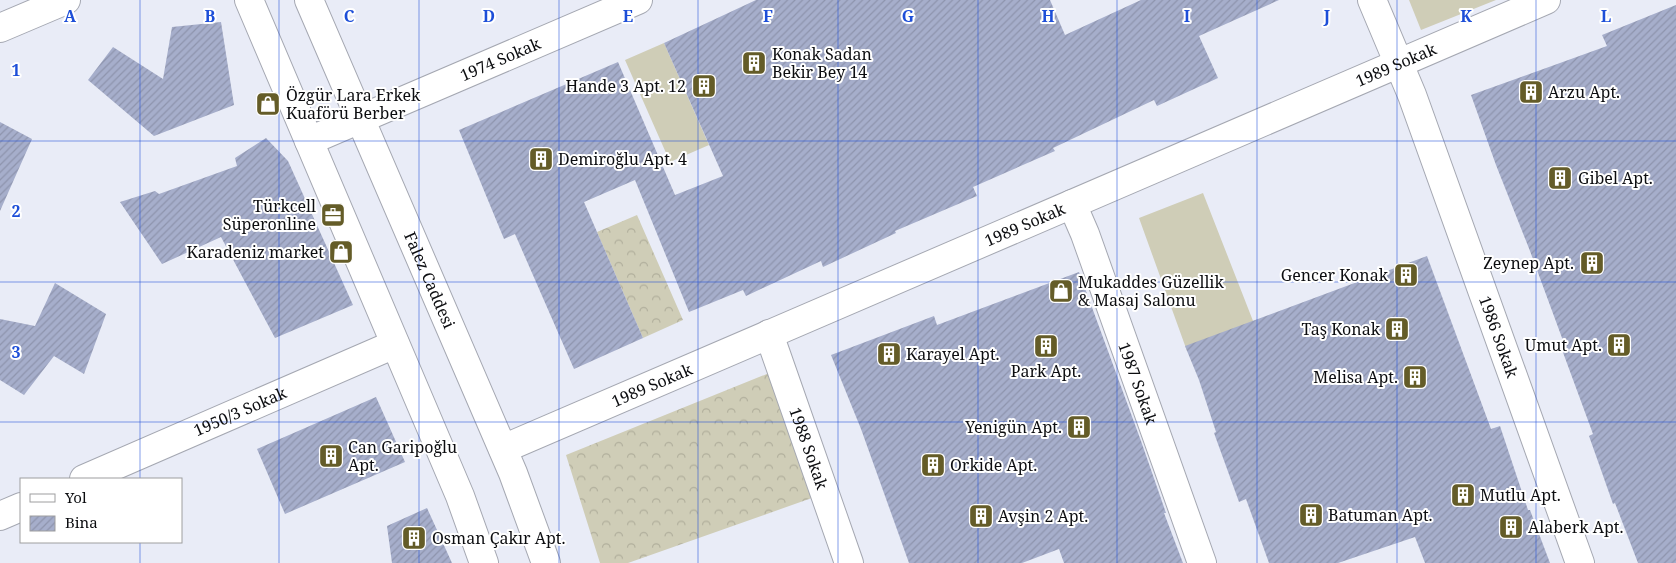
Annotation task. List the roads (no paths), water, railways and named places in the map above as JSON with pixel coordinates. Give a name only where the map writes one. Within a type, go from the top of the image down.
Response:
[{"type":"street","points":[[0,28],[66,0]]},
{"type":"street","points":[[249,0],[460,496],[484,563]]},
{"type":"street","name":"Falez Caddesi","points":[[309,0],[503,449],[546,563]]},
{"type":"street","name":"1974 Sokak","points":[[309,141],[638,0]]},
{"type":"street","name":"1986 Sokak","points":[[1372,0],[1400,63],[1580,563]]},
{"type":"street","name":"1989 Sokak","points":[[503,449],[1546,0]]},
{"type":"street","name":"1987 Sokak","points":[[1072,204],[1085,234],[1202,563]]},
{"type":"street","name":"1988 Sokak","points":[[769,334],[849,563]]},
{"type":"street","name":"1950/3 Sokak","points":[[86,478],[395,344]]},
{"type":"street","points":[[0,516],[20,507]]},
{"type":"place","name":"Konak Sadan Bekir Bey 14","points":[[754,63]]},
{"type":"place","name":"Hande 3 Apt. 12","points":[[704,86]]},
{"type":"place","name":"Arzu Apt.","points":[[1531,92]]},
{"type":"place","name":"Özgür Lara Erkek Kuaförü Berber","points":[[268,104]]},
{"type":"place","name":"Demiroğlu Apt. 4","points":[[541,159]]},
{"type":"place","name":"Gibel Apt.","points":[[1560,178]]},
{"type":"place","name":"Türkcell Süperonline","points":[[333,215]]},
{"type":"place","name":"Karadeniz market","points":[[341,252]]},
{"type":"place","name":"Zeynep Apt.","points":[[1592,263]]},
{"type":"place","name":"Gencer Konak","points":[[1406,275]]},
{"type":"place","name":"Mukaddes Güzellik & Masaj Salonu","points":[[1061,291]]},
{"type":"place","name":"Taş Konak","points":[[1397,329]]},
{"type":"place","name":"Umut Apt.","points":[[1619,345]]},
{"type":"place","name":"Park Apt.","points":[[1046,346]]},
{"type":"place","name":"Karayel Apt.","points":[[889,354]]},
{"type":"place","name":"Melisa Apt.","points":[[1415,377]]},
{"type":"place","name":"Yenigün Apt.","points":[[1079,427]]},
{"type":"place","name":"Can Garipoğlu Apt.","points":[[331,456]]},
{"type":"place","name":"Orkide Apt.","points":[[933,465]]},
{"type":"place","name":"Mutlu Apt.","points":[[1463,495]]},
{"type":"place","name":"Batuman Apt.","points":[[1311,515]]},
{"type":"place","name":"Avşin 2 Apt.","points":[[981,516]]},
{"type":"place","name":"Alaberk Apt.","points":[[1511,527]]},
{"type":"place","name":"Osman Çakır Apt.","points":[[414,538]]}]
